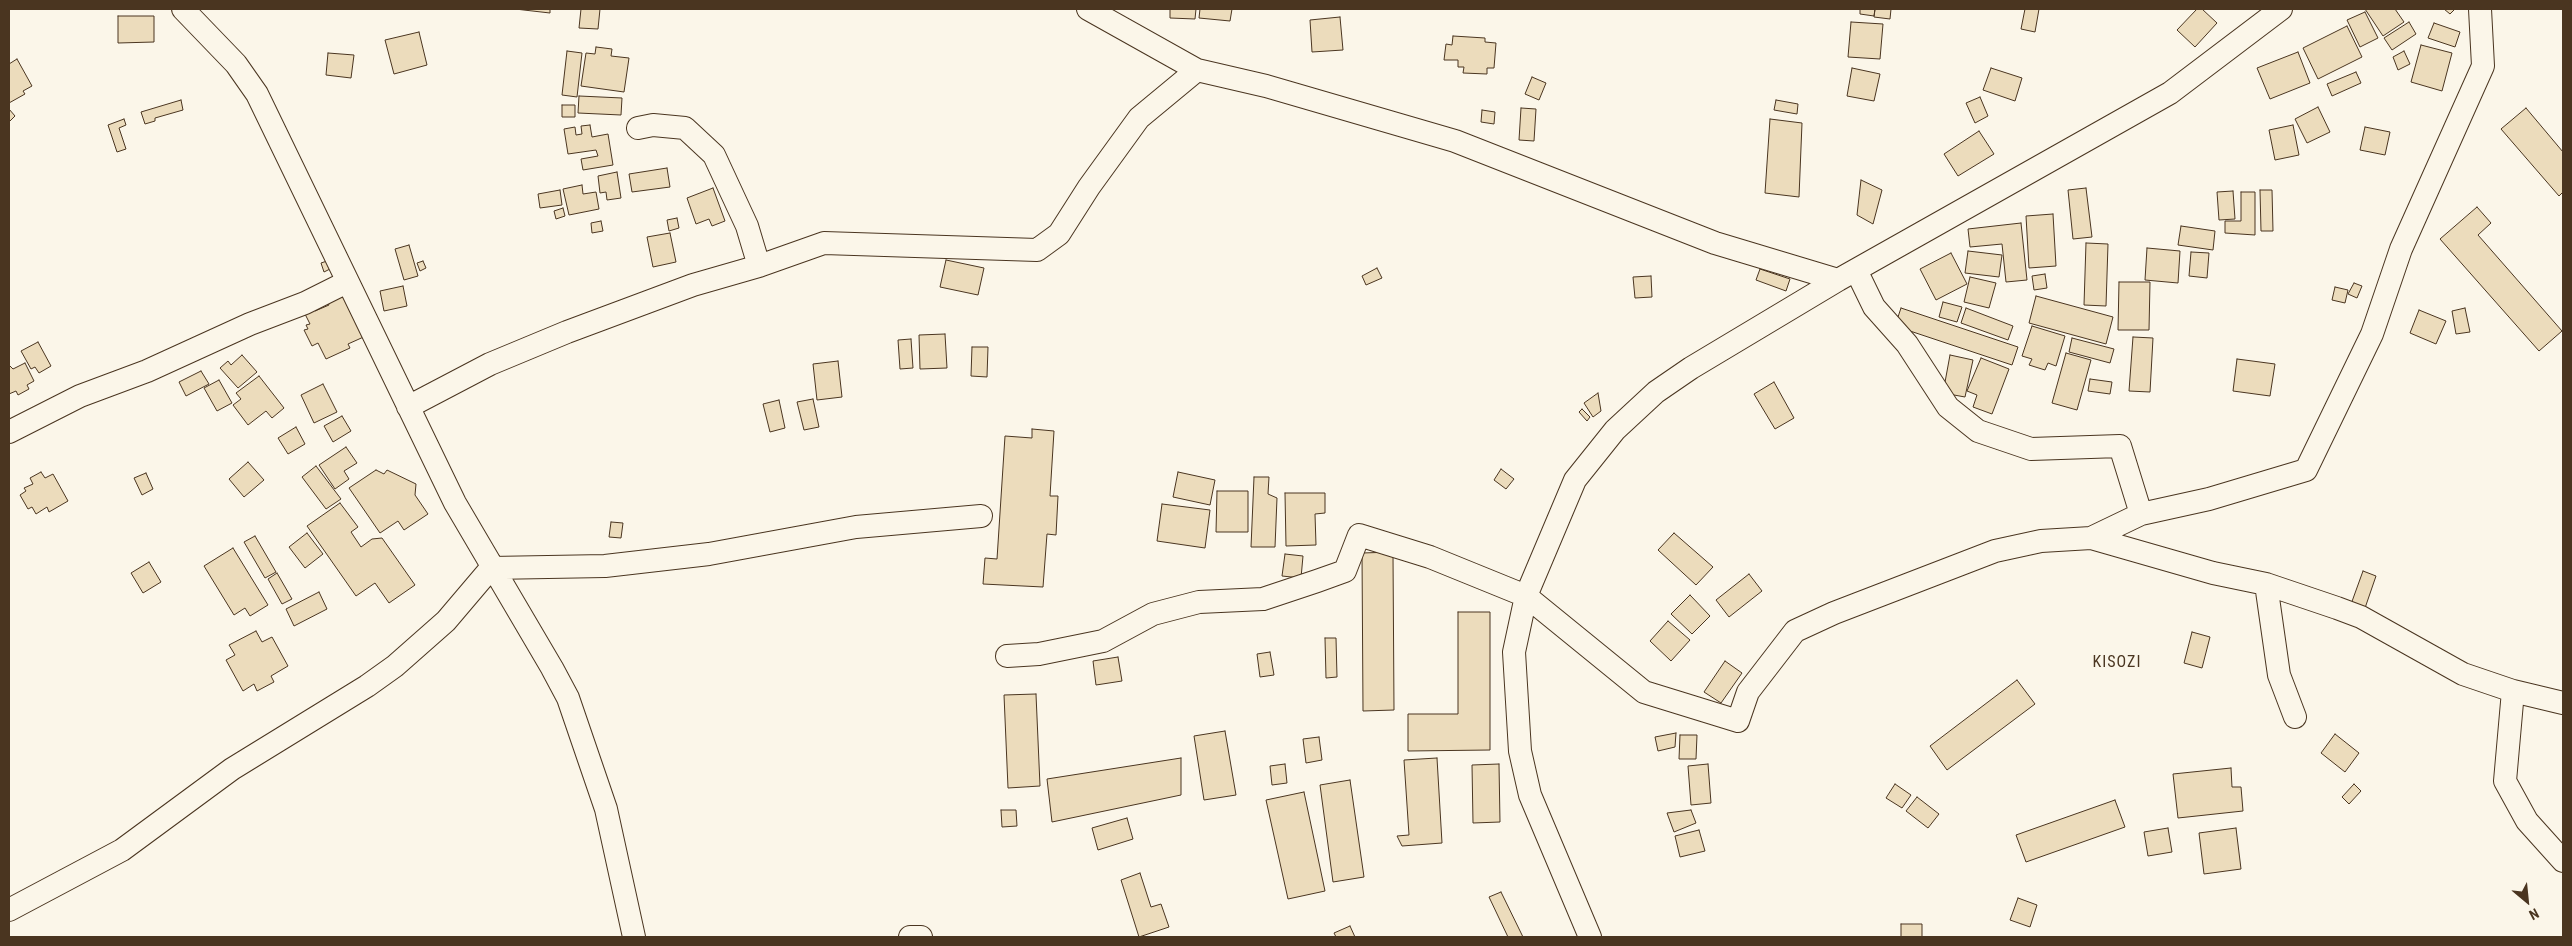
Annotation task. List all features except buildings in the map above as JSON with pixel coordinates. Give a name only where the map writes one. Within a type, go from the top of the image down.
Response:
[{"type":"street","points":[[184,9],[236,64],[257,94],[455,503],[491,568],[548,660],[568,698],[606,809],[634,937]]},
{"type":"street","points":[[1088,9],[1197,70],[1266,86],[1455,141],[1714,243],[1847,275],[1907,344],[1948,407],[1978,431],[2031,449],[2120,446],[2141,514]]},
{"type":"street","points":[[1590,937],[1530,795],[1520,750],[1514,652],[1526,596],[1575,480],[1615,430],[1656,392],[1691,368],[1847,275],[2170,93],[2281,9]]},
{"type":"street","points":[[2091,538],[2141,514],[2209,499],[2306,470],[2372,334],[2401,249],[2483,66],[2480,9]]},
{"type":"street","points":[[408,407],[490,364],[567,332],[693,285],[759,266],[824,243],[1037,250],[1059,234],[1089,187],[1139,118],[1197,70]]},
{"type":"street","points":[[638,128],[653,125],[684,128],[714,155],[747,226],[759,266]]},
{"type":"street","points":[[9,432],[80,396],[147,371],[347,282]]},
{"type":"street","points":[[9,910],[122,850],[232,769],[367,686],[395,666],[446,621],[491,568],[605,566],[709,554],[856,527],[981,516]]},
{"type":"street","points":[[1007,656],[1039,654],[1103,641],[1153,614],[1198,602],[1263,599],[1317,581],[1345,570],[1359,535],[1430,557],[1526,596],[1644,692],[1738,721],[1748,692],[1795,631],[1994,550],[2041,541],[2091,538],[2214,573],[2266,584],[2361,617],[2463,674],[2513,692],[2563,703]]},
{"type":"street","points":[[2266,584],[2279,675],[2295,718]]},
{"type":"street","points":[[2513,692],[2505,781],[2526,822],[2563,861]]},
{"type":"street","points":[[910,937],[921,937]]},
{"type":"district","name":"KISOZI","points":[[2117,663]]}]
